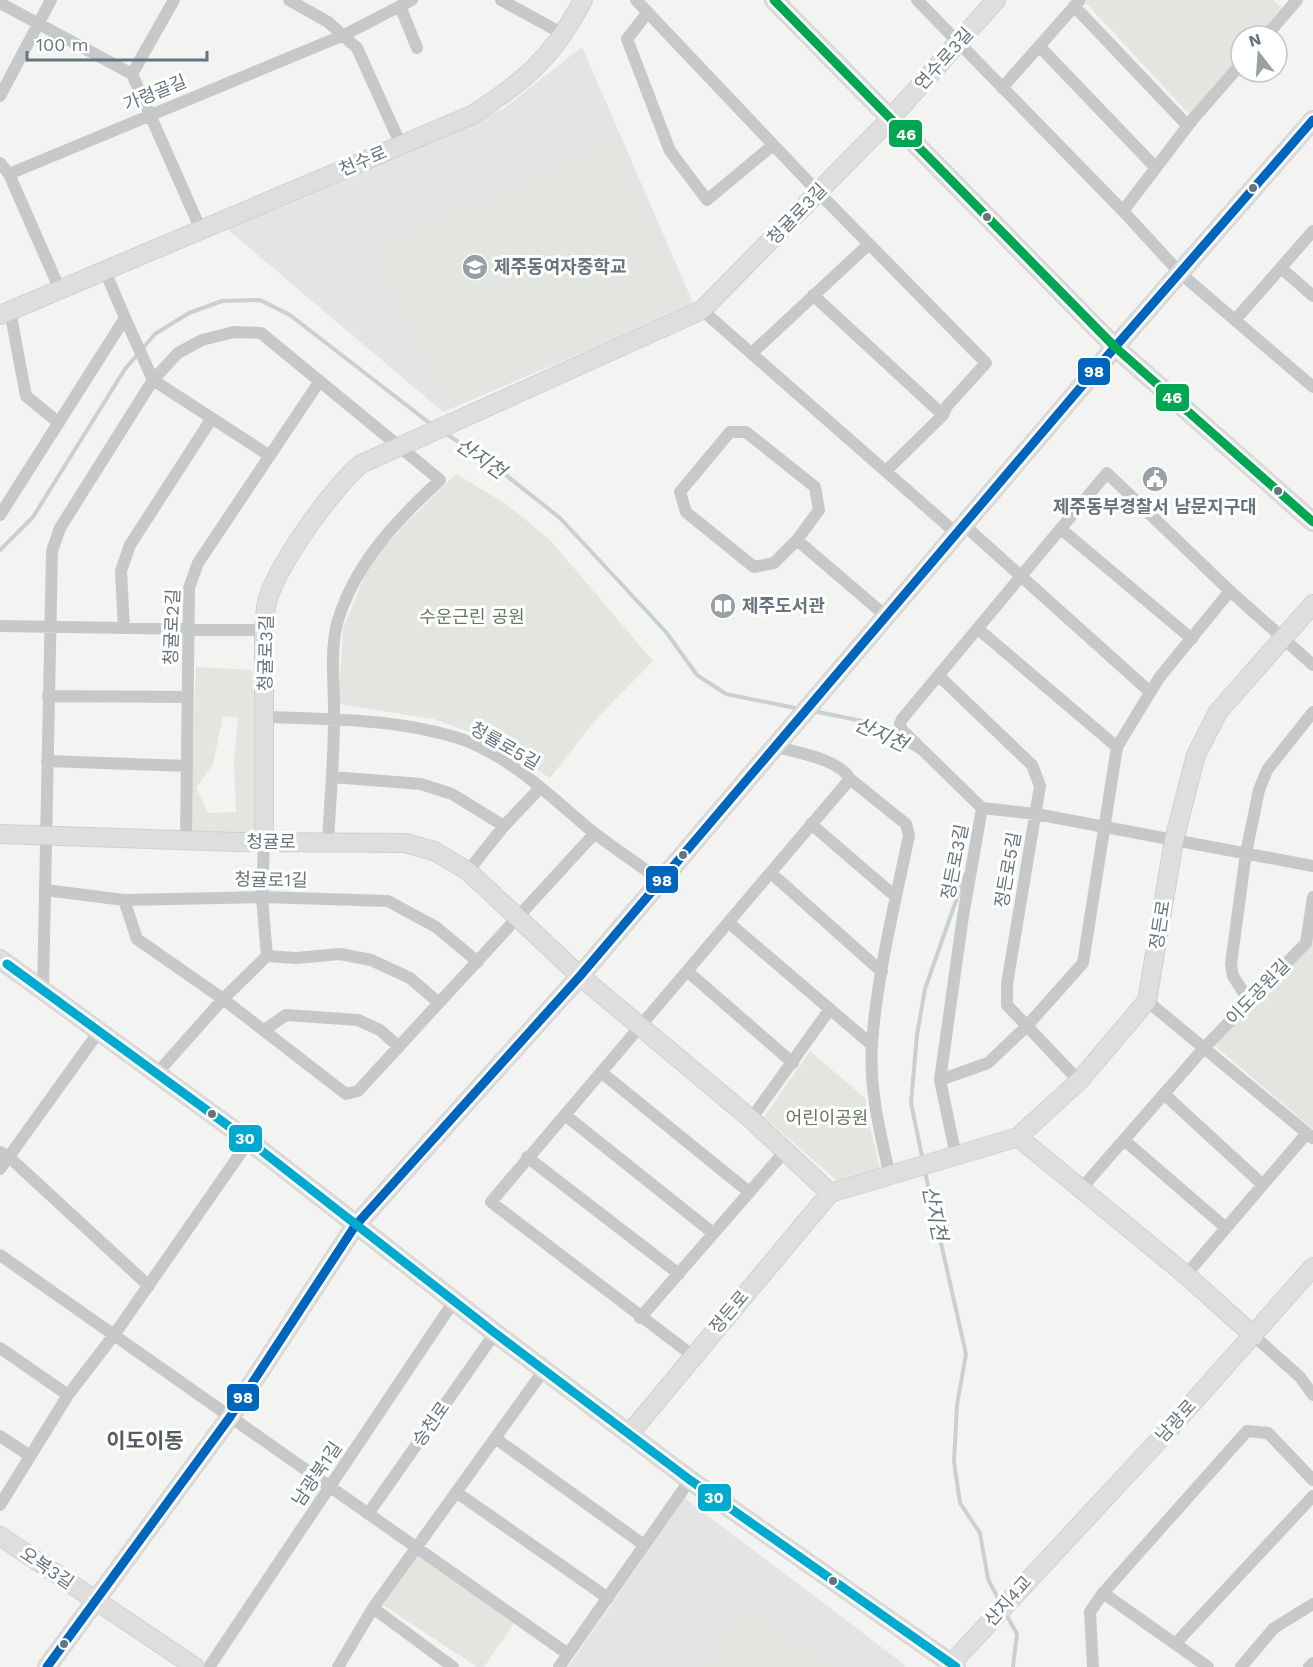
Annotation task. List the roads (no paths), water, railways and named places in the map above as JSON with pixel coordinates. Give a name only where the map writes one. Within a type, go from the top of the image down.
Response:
[{"type":"street","points":[[0,96],[51,0]]},
{"type":"street","points":[[132,74],[174,0]]},
{"type":"street","points":[[289,0],[328,22],[357,48],[401,145]]},
{"type":"street","name":"가령골길","points":[[9,174],[344,35],[412,0]]},
{"type":"street","points":[[501,0],[565,35]]},
{"type":"street","name":"천수로","points":[[5,313],[472,115],[510,91],[540,65],[565,35],[583,0]]},
{"type":"street","points":[[636,0],[818,192],[986,363],[947,406],[944,415],[887,470]]},
{"type":"street","points":[[774,0],[1114,347],[1313,522]]},
{"type":"street","points":[[917,0],[1124,211],[1180,273],[1313,387]]},
{"type":"street","name":"연수로3길","points":[[891,118],[996,0]]},
{"type":"street","points":[[1274,24],[1290,2]]},
{"type":"street","points":[[0,3],[132,74],[201,230]]},
{"type":"street","points":[[1002,87],[1077,3],[1188,126]]},
{"type":"street","points":[[400,6],[417,48]]},
{"type":"street","points":[[648,12],[627,39],[670,151],[707,200],[773,145]]},
{"type":"street","points":[[1039,46],[1156,168]]},
{"type":"street","points":[[1124,211],[1188,126],[1229,78]]},
{"type":"street","name":"청귤로3길","points":[[264,842],[264,630],[267,600],[279,573],[341,481],[361,464],[702,310],[891,118]]},
{"type":"street","points":[[47,1667],[230,1417],[356,1226],[580,976],[777,743],[823,693],[1114,347],[1311,125]]},
{"type":"street","points":[[0,163],[9,174],[60,290]]},
{"type":"street","points":[[1235,320],[1313,231]]},
{"type":"street","points":[[752,353],[869,244]]},
{"type":"street","points":[[1281,268],[1313,296]]},
{"type":"street","points":[[105,271],[153,380],[270,456]]},
{"type":"street","points":[[813,296],[944,415]]},
{"type":"street","points":[[702,310],[887,470],[1021,578],[1150,692]]},
{"type":"street","points":[[5,313],[26,396],[59,423]]},
{"type":"street","points":[[0,515],[125,318]]},
{"type":"street","points":[[43,990],[52,551],[60,528],[153,380],[178,353],[202,340],[234,332],[261,333],[440,480],[400,517],[368,555],[339,615],[334,648],[334,720],[328,842]]},
{"type":"street","name":"청귤로2길","points":[[186,840],[189,588],[198,563],[319,382]]},
{"type":"street","points":[[124,628],[121,571],[130,545],[212,418]]},
{"type":"street","points":[[730,432],[746,432],[815,487],[819,510],[797,540],[774,562],[754,567],[686,512],[680,492],[730,432]]},
{"type":"street","name":"정든로3길","points":[[961,1154],[940,1080],[961,928],[982,808],[902,730],[900,724],[1107,473],[1282,638]]},
{"type":"street","points":[[1061,529],[1192,639]]},
{"type":"street","points":[[797,540],[887,617]]},
{"type":"street","points":[[940,1080],[988,1063],[1026,1027],[1083,963],[1117,747],[1150,692],[1230,591]]},
{"type":"street","name":"정든로","points":[[1147,1001],[1174,840],[1196,755],[1218,712],[1313,604]]},
{"type":"street","points":[[0,626],[264,630]]},
{"type":"street","points":[[978,629],[1117,747]]},
{"type":"street","points":[[1282,638],[1313,665]]},
{"type":"street","name":"정든로5길","points":[[939,676],[1032,765],[1040,786],[1007,984],[1007,1005],[1026,1027],[1052,1049],[1080,1081]]},
{"type":"street","points":[[48,696],[188,697]]},
{"type":"street","points":[[1249,1001],[1233,976],[1231,964],[1246,853],[1259,790],[1267,770],[1313,712]]},
{"type":"street","name":"청률로5길","points":[[265,717],[334,720],[424,730],[465,741],[504,762],[540,788],[595,834],[660,880]]},
{"type":"street","points":[[777,743],[846,771],[850,779],[906,824],[909,835],[882,972],[872,1045],[879,1127],[890,1176]]},
{"type":"street","points":[[47,761],[187,766]]},
{"type":"street","points":[[332,777],[421,784],[452,794],[504,826]]},
{"type":"street","points":[[692,1355],[640,1318],[491,1202],[850,779]]},
{"type":"street","points":[[468,871],[504,826],[540,788]]},
{"type":"street","points":[[982,808],[1036,814],[1313,866]]},
{"type":"street","points":[[811,824],[896,897]]},
{"type":"street","name":"청귤로","points":[[0,834],[264,842],[405,843],[434,851],[468,871],[519,916],[580,976]]},
{"type":"street","points":[[124,900],[137,939],[223,999],[346,1094],[358,1091],[595,834]]},
{"type":"street","points":[[264,842],[262,897],[267,956]]},
{"type":"street","points":[[771,873],[882,972]]},
{"type":"street","name":"청귤로1길","points":[[45,890],[124,900],[262,897],[388,901],[436,927],[478,962]]},
{"type":"street","name":"이도공원길","points":[[1081,1190],[1204,1048],[1305,943],[1313,897]]},
{"type":"street","points":[[729,923],[872,1045]]},
{"type":"street","points":[[158,1072],[223,999],[267,956],[296,958],[340,954],[371,960],[410,978],[439,1003]]},
{"type":"street","points":[[0,958],[158,1072],[495,1333],[690,1480],[952,1666]]},
{"type":"street","points":[[687,971],[793,1063]]},
{"type":"street","points":[[580,976],[751,1119],[830,1192],[1018,1137],[1080,1081],[1147,1001],[1310,1135],[1263,1185],[1186,1275]]},
{"type":"street","points":[[751,1119],[830,1009]]},
{"type":"street","points":[[264,1030],[286,1015],[358,1020],[380,1030],[399,1047]]},
{"type":"street","points":[[0,1169],[4,1155],[100,1030]]},
{"type":"street","points":[[601,1072],[748,1192]]},
{"type":"street","points":[[1164,1094],[1263,1185]]},
{"type":"street","points":[[564,1115],[713,1233]]},
{"type":"street","points":[[1018,1137],[1186,1275],[1300,1377],[1313,1395]]},
{"type":"street","points":[[1124,1140],[1226,1228]]},
{"type":"street","points":[[0,1505],[68,1395],[149,1286],[249,1141]]},
{"type":"street","points":[[640,1318],[786,1150]]},
{"type":"street","points":[[4,1155],[149,1286]]},
{"type":"street","points":[[527,1157],[679,1274]]},
{"type":"street","name":"정든로","points":[[630,1433],[692,1355],[830,1192]]},
{"type":"street","points":[[0,1255],[568,1654]]},
{"type":"street","name":"남광로","points":[[1034,1571],[1254,1336],[1313,1267]]},
{"type":"street","name":"남광북1길","points":[[209,1667],[454,1301]]},
{"type":"street","name":"승천로","points":[[368,1514],[495,1333]]},
{"type":"street","points":[[0,1348],[68,1395]]},
{"type":"street","points":[[338,1667],[373,1608],[544,1370]]},
{"type":"street","points":[[1093,1667],[1090,1612],[1103,1593],[1247,1431],[1268,1433],[1313,1479]]},
{"type":"street","points":[[0,1436],[30,1456]]},
{"type":"street","points":[[495,1438],[644,1545]]},
{"type":"street","points":[[560,1667],[690,1480]]},
{"type":"street","points":[[456,1492],[608,1598]]},
{"type":"street","points":[[1176,1643],[1313,1496]]},
{"type":"street","name":"오복3길","points":[[0,1536],[195,1667]]},
{"type":"street","name":"산지4교","points":[[952,1666],[1034,1571]]},
{"type":"street","points":[[1103,1593],[1208,1667]]},
{"type":"street","points":[[1241,1667],[1274,1628],[1313,1604]]},
{"type":"street","points":[[373,1608],[453,1667]]},
{"type":"street","points":[[1309,1667],[1313,1663]]},
{"type":"waterway","name":"산지천","points":[[0,550],[33,517],[125,369],[155,334],[189,313],[222,301],[260,300],[290,315],[432,425]]},
{"type":"waterway","name":"산지천","points":[[443,432],[488,461],[560,518],[666,632],[697,675],[726,694],[800,709]]},
{"type":"waterway","name":"산지천","points":[[813,711],[862,721],[917,751]]},
{"type":"waterway","name":"산지천","points":[[923,1161],[911,1103],[917,1035],[925,989],[965,875]]},
{"type":"waterway","name":"산지천","points":[[925,1172],[966,1354],[957,1405],[954,1462],[960,1503],[980,1533],[988,1579],[1000,1602]]},
{"type":"waterway","name":"산지천","points":[[1006,1614],[1017,1634],[1013,1667]]},
{"type":"place","name":"제주동여자중학교","points":[[475,267]]},
{"type":"place","name":"제주동부경찰서 남문지구대","points":[[1155,479]]},
{"type":"place","name":"제주도서관","points":[[723,606]]},
{"type":"district","name":"이도이동","points":[[145,1441]]},
{"type":"park label","name":"수운근린 공원","points":[[472,617]]},
{"type":"park label","name":"어린이공원","points":[[827,1118]]}]
